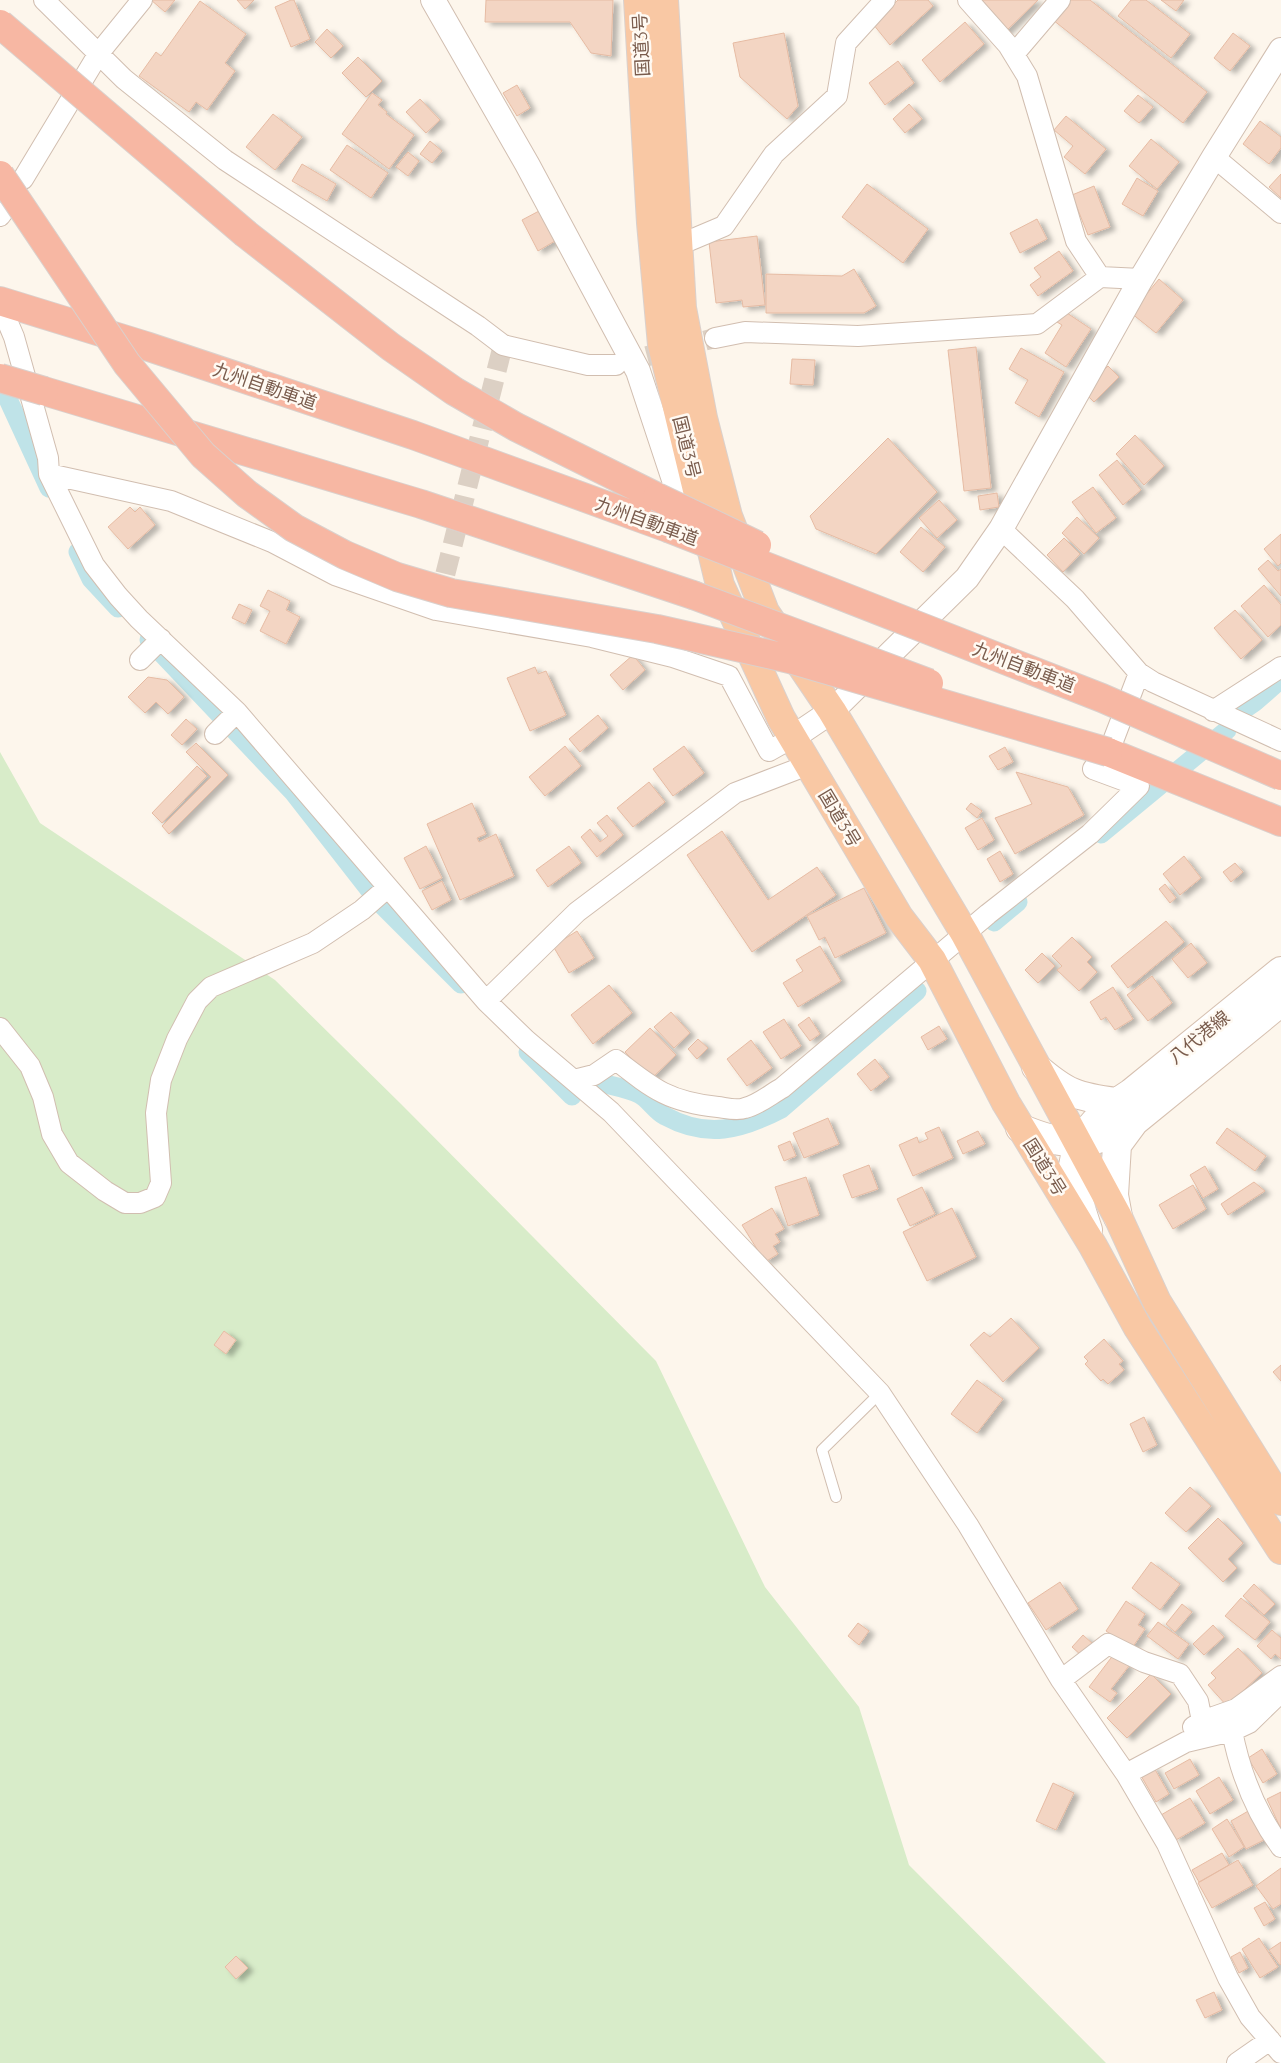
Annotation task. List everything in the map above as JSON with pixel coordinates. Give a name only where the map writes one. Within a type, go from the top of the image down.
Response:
[{"type":"highway","name":"国道3号","points":[[638,0],[651,223],[662,345],[720,586],[786,728],[899,918],[932,960],[1020,1128],[1093,1246],[1138,1328],[1281,1550]]},
{"type":"highway","name":"国道3号","points":[[664,0],[682,308],[703,418],[728,516],[766,612],[832,711],[965,934],[1118,1217],[1157,1302],[1281,1501]]},
{"type":"highway","points":[[0,24],[246,234],[391,347],[454,391],[516,427],[657,497],[774,552],[1022,656],[1102,698]]},
{"type":"highway","points":[[12,177],[127,364],[203,454],[247,494],[294,528],[345,555],[397,577],[452,593],[657,629],[790,659],[1108,752]]},
{"type":"highway","name":"九州自動車道","points":[[5,303],[146,346],[413,436],[668,528],[1102,698],[1281,776]]},
{"type":"highway","points":[[0,378],[421,504],[693,595],[977,700],[1281,822]]},
{"type":"main road","name":"八代港線","points":[[1118,1217],[1114,1195],[1117,1145],[1131,1093],[1281,971]]},
{"type":"main road","name":"八代港線","points":[[1020,1128],[1060,1142],[1078,1144],[1114,1135],[1126,1111],[1281,1002]]},
{"type":"main road","points":[[1036,1067],[1058,1086],[1085,1098],[1126,1111]]},
{"type":"main road","points":[[1078,1144],[1072,1168],[1093,1246]]},
{"type":"street","points":[[44,0],[124,79],[225,160],[478,326],[503,345],[588,365],[616,365]]},
{"type":"street","points":[[12,177],[99,53],[142,0]]},
{"type":"street","points":[[433,0],[527,164],[638,370],[707,577],[786,728]]},
{"type":"street","points":[[679,245],[724,226],[774,154],[837,96],[846,44],[885,0]]},
{"type":"street","points":[[968,0],[1008,45],[1027,76],[1076,241],[1100,277]]},
{"type":"street","points":[[1014,54],[1060,0]]},
{"type":"street","points":[[49,474],[171,500],[272,542],[335,576],[436,610],[592,637],[673,657],[730,676],[769,751],[786,728],[832,711],[967,578],[1001,529],[1141,279],[1281,50]]},
{"type":"street","points":[[1214,157],[1281,213]]},
{"type":"street","points":[[715,338],[745,332],[858,336],[1037,324],[1100,277],[1141,279]]},
{"type":"street","points":[[5,303],[48,458],[49,474],[94,565],[118,596],[237,712],[486,1001],[526,1040],[611,1112],[880,1393],[968,1525],[1061,1680],[1126,1774],[1167,1844],[1228,1978],[1250,2017],[1274,2046],[1237,2063]]},
{"type":"street","points":[[1001,529],[1075,599],[1139,673],[1153,682],[1213,711],[1281,741]]},
{"type":"street","points":[[140,660],[161,639]]},
{"type":"street","points":[[1213,711],[1281,667]]},
{"type":"street","points":[[574,1080],[594,1075],[616,1060],[653,1089],[677,1100],[703,1106],[744,1109],[782,1088],[932,960],[1090,834],[1139,786],[1093,768],[1113,741],[1139,673]]},
{"type":"street","points":[[215,734],[237,712]]},
{"type":"street","points":[[486,1001],[577,912],[736,793],[808,765]]},
{"type":"street","points":[[0,1028],[30,1066],[43,1097],[52,1134],[68,1163],[105,1191],[125,1203],[140,1203],[155,1197],[161,1183],[156,1113],[161,1080],[177,1039],[197,1001],[211,987],[313,943],[362,910],[387,888]]},
{"type":"street","points":[[1061,1680],[1108,1644],[1144,1662],[1180,1674],[1198,1701],[1202,1721]]},
{"type":"street","points":[[1186,1742],[1190,1730],[1202,1721],[1236,1709],[1281,1676]]},
{"type":"street","points":[[1126,1774],[1186,1742],[1232,1731],[1249,1723],[1281,1692]]},
{"type":"street","points":[[1232,1731],[1237,1758],[1254,1801],[1281,1847]]},
{"type":"lane","points":[[836,1497],[822,1450],[880,1393]]},
{"type":"green space","points":[[0,752],[40,823],[275,980],[656,1361],[765,1587],[859,1707],[909,1865],[1106,2063],[0,2063]]},
{"type":"building","points":[[151,0],[175,0],[165,12]]},
{"type":"building","points":[[237,0],[254,0],[245,9]]},
{"type":"building","points":[[294,0],[310,39],[291,47],[275,7]]},
{"type":"building","points":[[486,0],[613,0],[611,56],[591,53],[570,22],[485,22]]},
{"type":"building","points":[[898,0],[928,0],[933,6],[890,45],[873,24]]},
{"type":"building","points":[[970,0],[1038,0],[1003,34]]},
{"type":"building","points":[[1068,0],[1090,0],[1207,92],[1183,123],[1053,20]]},
{"type":"building","points":[[1131,0],[1146,0],[1190,34],[1171,58],[1118,16]]},
{"type":"building","points":[[1161,0],[1184,0],[1176,11]]},
{"type":"building","points":[[200,1],[246,34],[225,63],[235,71],[207,110],[196,102],[189,112],[139,76],[156,52],[161,56]]},
{"type":"building","points":[[965,22],[984,44],[940,82],[922,60]]},
{"type":"building","points":[[327,29],[343,46],[331,58],[315,42]]},
{"type":"building","points":[[784,33],[798,106],[787,119],[740,77],[733,43]]},
{"type":"building","points":[[1233,33],[1250,46],[1230,71],[1214,58]]},
{"type":"building","points":[[358,57],[382,81],[366,97],[342,73]]},
{"type":"building","points":[[898,61],[914,83],[885,105],[869,83]]},
{"type":"building","points":[[517,85],[530,108],[517,116],[503,93]]},
{"type":"building","points":[[372,93],[382,100],[378,105],[387,112],[386,114],[414,135],[389,169],[342,134]]},
{"type":"building","points":[[1138,95],[1153,107],[1139,123],[1124,111]]},
{"type":"building","points":[[420,99],[440,120],[426,133],[406,112]]},
{"type":"building","points":[[909,104],[922,119],[905,133],[893,119]]},
{"type":"building","points":[[273,114],[302,137],[275,170],[246,147]]},
{"type":"building","points":[[1066,116],[1106,149],[1085,174],[1064,157],[1073,146],[1054,130]]},
{"type":"building","points":[[1260,121],[1281,137],[1281,148],[1269,164],[1243,144]]},
{"type":"building","points":[[1151,139],[1179,162],[1157,189],[1129,166]]},
{"type":"building","points":[[430,141],[442,151],[432,163],[420,154]]},
{"type":"building","points":[[347,145],[388,173],[371,198],[330,170]]},
{"type":"building","points":[[408,152],[419,161],[408,176],[396,167]]},
{"type":"building","points":[[302,164],[336,184],[327,201],[292,181]]},
{"type":"building","points":[[1281,174],[1281,198],[1269,187]]},
{"type":"building","points":[[1137,178],[1158,191],[1143,216],[1122,204]]},
{"type":"building","points":[[867,184],[928,229],[903,263],[842,217]]},
{"type":"building","points":[[1094,186],[1110,227],[1088,235],[1072,195]]},
{"type":"building","points":[[539,211],[555,241],[538,251],[522,220]]},
{"type":"building","points":[[1037,219],[1047,239],[1020,253],[1010,233]]},
{"type":"building","points":[[757,236],[765,305],[743,307],[742,300],[716,303],[709,242]]},
{"type":"building","points":[[1059,251],[1073,271],[1038,296],[1030,285],[1041,277],[1034,268]]},
{"type":"building","points":[[854,269],[876,306],[864,313],[766,313],[766,274],[842,276]]},
{"type":"building","points":[[1159,279],[1183,300],[1156,333],[1131,313]]},
{"type":"building","points":[[1064,311],[1091,329],[1066,367],[1045,353],[1062,325],[1057,322]]},
{"type":"building","points":[[976,347],[991,488],[964,491],[948,350]]},
{"type":"building","points":[[1021,348],[1064,372],[1039,417],[1015,403],[1028,380],[1009,369]]},
{"type":"building","points":[[792,359],[815,360],[813,385],[790,384]]},
{"type":"building","points":[[1108,366],[1119,377],[1094,402],[1083,391]]},
{"type":"building","points":[[1135,435],[1164,466],[1144,485],[1116,454]]},
{"type":"building","points":[[888,438],[937,492],[876,554],[816,529],[810,516]]},
{"type":"building","points":[[1117,460],[1141,490],[1123,505],[1099,475]]},
{"type":"building","points":[[1093,487],[1116,518],[1096,533],[1072,502]]},
{"type":"building","points":[[997,493],[999,507],[980,510],[978,496]]},
{"type":"building","points":[[939,500],[957,520],[937,538],[919,518]]},
{"type":"building","points":[[130,507],[135,512],[140,507],[155,525],[128,549],[108,527]]},
{"type":"building","points":[[1077,517],[1099,538],[1084,554],[1062,533]]},
{"type":"building","points":[[921,527],[945,547],[923,572],[900,552]]},
{"type":"building","points":[[1281,534],[1281,563],[1278,566],[1264,549]]},
{"type":"building","points":[[1064,538],[1080,554],[1063,572],[1047,555]]},
{"type":"building","points":[[1268,560],[1278,571],[1281,569],[1281,596],[1258,569]]},
{"type":"building","points":[[1264,585],[1281,605],[1281,625],[1268,637],[1241,606]]},
{"type":"building","points":[[268,590],[290,601],[286,610],[300,617],[286,644],[260,631],[270,611],[260,606]]},
{"type":"building","points":[[239,604],[252,610],[245,624],[232,618]]},
{"type":"building","points":[[1235,610],[1262,640],[1241,659],[1214,628]]},
{"type":"building","points":[[633,655],[645,670],[623,690],[610,675]]},
{"type":"building","points":[[535,667],[538,674],[546,671],[566,715],[530,731],[507,678]]},
{"type":"building","points":[[148,677],[167,680],[184,697],[168,714],[156,702],[145,713],[128,697]]},
{"type":"building","points":[[598,715],[608,728],[580,752],[569,739]]},
{"type":"building","points":[[186,719],[197,729],[182,745],[171,735]]},
{"type":"building","points":[[196,743],[228,775],[169,834],[162,826],[211,777],[186,752]]},
{"type":"building","points":[[565,746],[581,766],[545,796],[529,777]]},
{"type":"building","points":[[684,746],[704,773],[673,796],[653,769]]},
{"type":"building","points":[[1005,747],[1013,762],[998,770],[989,756]]},
{"type":"building","points":[[197,766],[207,776],[162,823],[152,813]]},
{"type":"building","points":[[1016,772],[1068,787],[1084,815],[1015,854],[995,818],[1032,804]]},
{"type":"building","points":[[649,782],[665,802],[633,827],[617,808]]},
{"type":"building","points":[[472,803],[486,834],[477,838],[479,842],[496,834],[514,876],[460,900],[427,824]]},
{"type":"building","points":[[971,803],[982,811],[977,818],[966,809]]},
{"type":"building","points":[[607,815],[623,835],[597,857],[581,837],[590,829],[600,842],[608,836],[597,823]]},
{"type":"building","points":[[982,818],[994,840],[978,850],[965,828]]},
{"type":"building","points":[[722,831],[768,900],[817,867],[836,895],[752,952],[687,855]]},
{"type":"building","points":[[426,846],[442,878],[420,889],[404,858]]},
{"type":"building","points":[[569,846],[581,863],[548,887],[536,870]]},
{"type":"building","points":[[1000,851],[1013,874],[1000,882],[987,859]]},
{"type":"building","points":[[1184,856],[1201,878],[1180,895],[1163,874]]},
{"type":"building","points":[[1235,863],[1243,872],[1231,882],[1223,872]]},
{"type":"building","points":[[442,881],[451,900],[432,910],[422,891]]},
{"type":"building","points":[[1165,884],[1176,898],[1170,903],[1159,889]]},
{"type":"building","points":[[864,888],[886,933],[835,958],[825,937],[819,940],[807,916]]},
{"type":"building","points":[[1166,921],[1184,942],[1128,988],[1111,966]]},
{"type":"building","points":[[577,931],[594,958],[569,973],[553,946]]},
{"type":"building","points":[[1072,937],[1092,957],[1087,962],[1097,972],[1079,991],[1057,970],[1062,966],[1052,956]]},
{"type":"building","points":[[1191,943],[1207,963],[1188,978],[1172,959]]},
{"type":"building","points":[[820,946],[841,981],[798,1007],[783,983],[803,971],[796,960]]},
{"type":"building","points":[[1042,953],[1055,966],[1038,983],[1025,970]]},
{"type":"building","points":[[1152,976],[1172,1003],[1148,1021],[1127,995]]},
{"type":"building","points":[[609,985],[632,1013],[593,1044],[571,1015]]},
{"type":"building","points":[[1113,987],[1133,1019],[1115,1030],[1106,1017],[1101,1020],[1090,1002]]},
{"type":"building","points":[[671,1012],[690,1033],[674,1048],[654,1027]]},
{"type":"building","points":[[809,1017],[820,1034],[810,1041],[798,1025]]},
{"type":"building","points":[[784,1019],[801,1046],[781,1059],[763,1032]]},
{"type":"building","points":[[939,1026],[947,1039],[928,1050],[921,1037]]},
{"type":"building","points":[[650,1028],[676,1055],[651,1079],[625,1052]]},
{"type":"building","points":[[698,1039],[708,1048],[697,1059],[688,1049]]},
{"type":"building","points":[[751,1040],[772,1068],[747,1086],[727,1059]]},
{"type":"building","points":[[875,1059],[889,1077],[871,1091],[857,1074]]},
{"type":"building","points":[[828,1118],[839,1144],[804,1158],[793,1133]]},
{"type":"building","points":[[939,1127],[953,1158],[913,1176],[899,1145],[917,1137],[919,1143],[928,1139],[925,1133]]},
{"type":"building","points":[[1227,1128],[1266,1156],[1255,1171],[1216,1143]]},
{"type":"building","points":[[978,1131],[985,1144],[963,1154],[957,1141]]},
{"type":"building","points":[[790,1141],[796,1156],[784,1161],[778,1146]]},
{"type":"building","points":[[869,1165],[878,1189],[852,1198],[843,1175]]},
{"type":"building","points":[[1205,1166],[1218,1189],[1203,1198],[1190,1175]]},
{"type":"building","points":[[806,1177],[819,1215],[788,1226],[775,1187]]},
{"type":"building","points":[[1254,1182],[1265,1191],[1228,1215],[1221,1204]]},
{"type":"building","points":[[1193,1185],[1206,1209],[1173,1229],[1159,1205]]},
{"type":"building","points":[[922,1187],[935,1214],[910,1226],[897,1199]]},
{"type":"building","points":[[772,1208],[784,1229],[775,1234],[780,1242],[773,1246],[778,1254],[765,1262],[742,1225]]},
{"type":"building","points":[[952,1208],[976,1257],[927,1281],[903,1232]]},
{"type":"building","points":[[1011,1318],[1039,1348],[1003,1382],[970,1345],[984,1332],[990,1337]]},
{"type":"building","points":[[224,1331],[236,1340],[226,1354],[214,1345]]},
{"type":"building","points":[[1104,1339],[1123,1361],[1119,1364],[1124,1370],[1108,1384],[1103,1379],[1101,1381],[1085,1364],[1088,1361],[1084,1357]]},
{"type":"building","points":[[1281,1365],[1281,1381],[1273,1372]]},
{"type":"building","points":[[977,1380],[1003,1399],[977,1433],[951,1414]]},
{"type":"building","points":[[1144,1417],[1157,1445],[1143,1452],[1130,1424]]},
{"type":"building","points":[[1190,1487],[1211,1506],[1186,1532],[1165,1513]]},
{"type":"building","points":[[1218,1518],[1243,1543],[1228,1559],[1237,1568],[1223,1582],[1188,1548]]},
{"type":"building","points":[[1151,1562],[1180,1584],[1160,1610],[1132,1588]]},
{"type":"building","points":[[1060,1582],[1078,1609],[1046,1630],[1028,1603]]},
{"type":"building","points":[[1254,1584],[1275,1604],[1264,1615],[1243,1596]]},
{"type":"building","points":[[1241,1598],[1270,1622],[1255,1640],[1225,1616]]},
{"type":"building","points":[[1126,1601],[1145,1614],[1138,1625],[1145,1629],[1132,1648],[1106,1631]]},
{"type":"building","points":[[1182,1604],[1192,1612],[1175,1632],[1166,1624]]},
{"type":"building","points":[[1158,1622],[1189,1644],[1178,1659],[1147,1636]]},
{"type":"building","points":[[858,1623],[869,1631],[859,1645],[848,1636]]},
{"type":"building","points":[[1213,1625],[1224,1637],[1204,1655],[1193,1644]]},
{"type":"building","points":[[1272,1630],[1281,1638],[1281,1659],[1275,1654],[1271,1659],[1257,1646]]},
{"type":"building","points":[[1083,1635],[1093,1644],[1082,1656],[1072,1647]]},
{"type":"building","points":[[1238,1648],[1262,1673],[1227,1706],[1208,1685],[1216,1678],[1211,1673]]},
{"type":"building","points":[[1114,1654],[1129,1666],[1111,1689],[1117,1693],[1110,1702],[1089,1687]]},
{"type":"building","points":[[1151,1674],[1171,1694],[1127,1738],[1107,1718]]},
{"type":"building","points":[[1262,1749],[1277,1774],[1263,1783],[1248,1758]]},
{"type":"building","points":[[1190,1759],[1199,1775],[1174,1789],[1165,1773]]},
{"type":"building","points":[[1153,1766],[1169,1794],[1156,1802],[1140,1774]]},
{"type":"building","points":[[1219,1777],[1233,1800],[1210,1814],[1196,1791]]},
{"type":"building","points":[[1053,1783],[1074,1793],[1056,1830],[1036,1821]]},
{"type":"building","points":[[1281,1792],[1281,1829],[1267,1799]]},
{"type":"building","points":[[1190,1798],[1205,1823],[1176,1840],[1161,1815]]},
{"type":"building","points":[[1250,1810],[1266,1839],[1246,1849],[1231,1821]]},
{"type":"building","points":[[1227,1819],[1244,1847],[1229,1857],[1212,1829]]},
{"type":"building","points":[[1222,1853],[1229,1865],[1199,1882],[1192,1870]]},
{"type":"building","points":[[1238,1860],[1253,1885],[1212,1908],[1198,1883]]},
{"type":"building","points":[[1281,1868],[1281,1904],[1273,1909],[1256,1886]]},
{"type":"building","points":[[1265,1902],[1275,1919],[1264,1926],[1254,1908]]},
{"type":"building","points":[[1259,1938],[1278,1967],[1260,1978],[1242,1949]]},
{"type":"building","points":[[1281,1942],[1281,1964],[1280,1965],[1269,1950]]},
{"type":"building","points":[[1240,1952],[1248,1968],[1239,1973],[1231,1957]]},
{"type":"building","points":[[236,1956],[248,1968],[236,1979],[225,1967]]},
{"type":"building","points":[[1214,1992],[1222,2010],[1205,2018],[1196,2000]]},
{"type":"waterway","points":[[0,377],[7,397],[49,488]]},
{"type":"waterway","points":[[78,552],[91,579],[118,608]]},
{"type":"waterway","points":[[149,640],[293,792],[378,901],[461,984]]},
{"type":"waterway","points":[[1242,711],[1281,679]]},
{"type":"waterway","points":[[1101,834],[1227,730]]},
{"type":"waterway","points":[[994,922],[1018,902]]},
{"type":"waterway","points":[[598,1082],[639,1094],[661,1114],[695,1128],[724,1129],[738,1127],[781,1109],[917,991]]},
{"type":"waterway","points":[[528,1052],[572,1096]]},
{"type":"tunnel","points":[[618,364],[715,338]]},
{"type":"tunnel","points":[[438,603],[503,345]]}]
